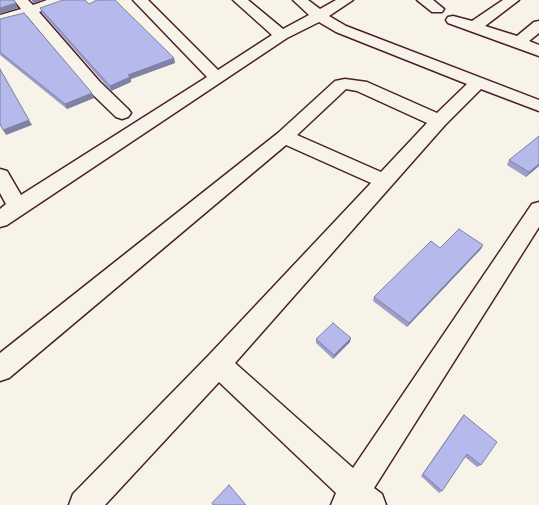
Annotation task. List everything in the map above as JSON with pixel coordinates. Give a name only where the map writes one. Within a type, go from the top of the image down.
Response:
[{"type":"street","points":[[0,20],[24,5],[61,0]]},
{"type":"street","points":[[140,0],[217,78]]},
{"type":"street","points":[[240,0],[282,35]]},
{"type":"street","points":[[300,0],[319,16],[360,37],[539,106]]},
{"type":"street","points":[[0,219],[99,153],[200,90],[282,35],[346,0]]},
{"type":"street","points":[[424,0],[437,8]]},
{"type":"street","points":[[474,27],[512,0]]},
{"type":"street","points":[[24,5],[94,86],[122,113]]},
{"type":"street","points":[[453,20],[519,42],[539,51]]},
{"type":"street","points":[[519,42],[539,26]]},
{"type":"street","points":[[84,505],[218,364],[439,121],[479,82]]},
{"type":"street","points":[[0,370],[284,137],[317,105],[341,85],[361,86],[439,121]]},
{"type":"street","points":[[284,137],[384,182]]},
{"type":"street","points":[[0,176],[18,208]]},
{"type":"street","points":[[218,364],[358,500],[539,210]]},
{"type":"building","points":[[0,0],[14,0],[16,3],[0,8]]},
{"type":"building","points":[[63,0],[85,0],[89,4],[97,0],[115,0],[174,58],[128,75],[130,77],[110,86],[40,8]]},
{"type":"building","points":[[24,13],[92,93],[65,104],[0,52],[0,19]]},
{"type":"building","points":[[0,69],[29,120],[3,130],[0,124]]},
{"type":"building","points":[[539,136],[539,164],[529,172],[509,160]]},
{"type":"building","points":[[459,229],[483,245],[409,323],[374,297],[431,241],[440,248]]},
{"type":"building","points":[[333,323],[351,338],[334,355],[316,339]]},
{"type":"building","points":[[464,415],[497,442],[481,465],[467,454],[442,491],[423,474]]},
{"type":"building","points":[[229,485],[246,505],[213,505],[212,503]]}]
